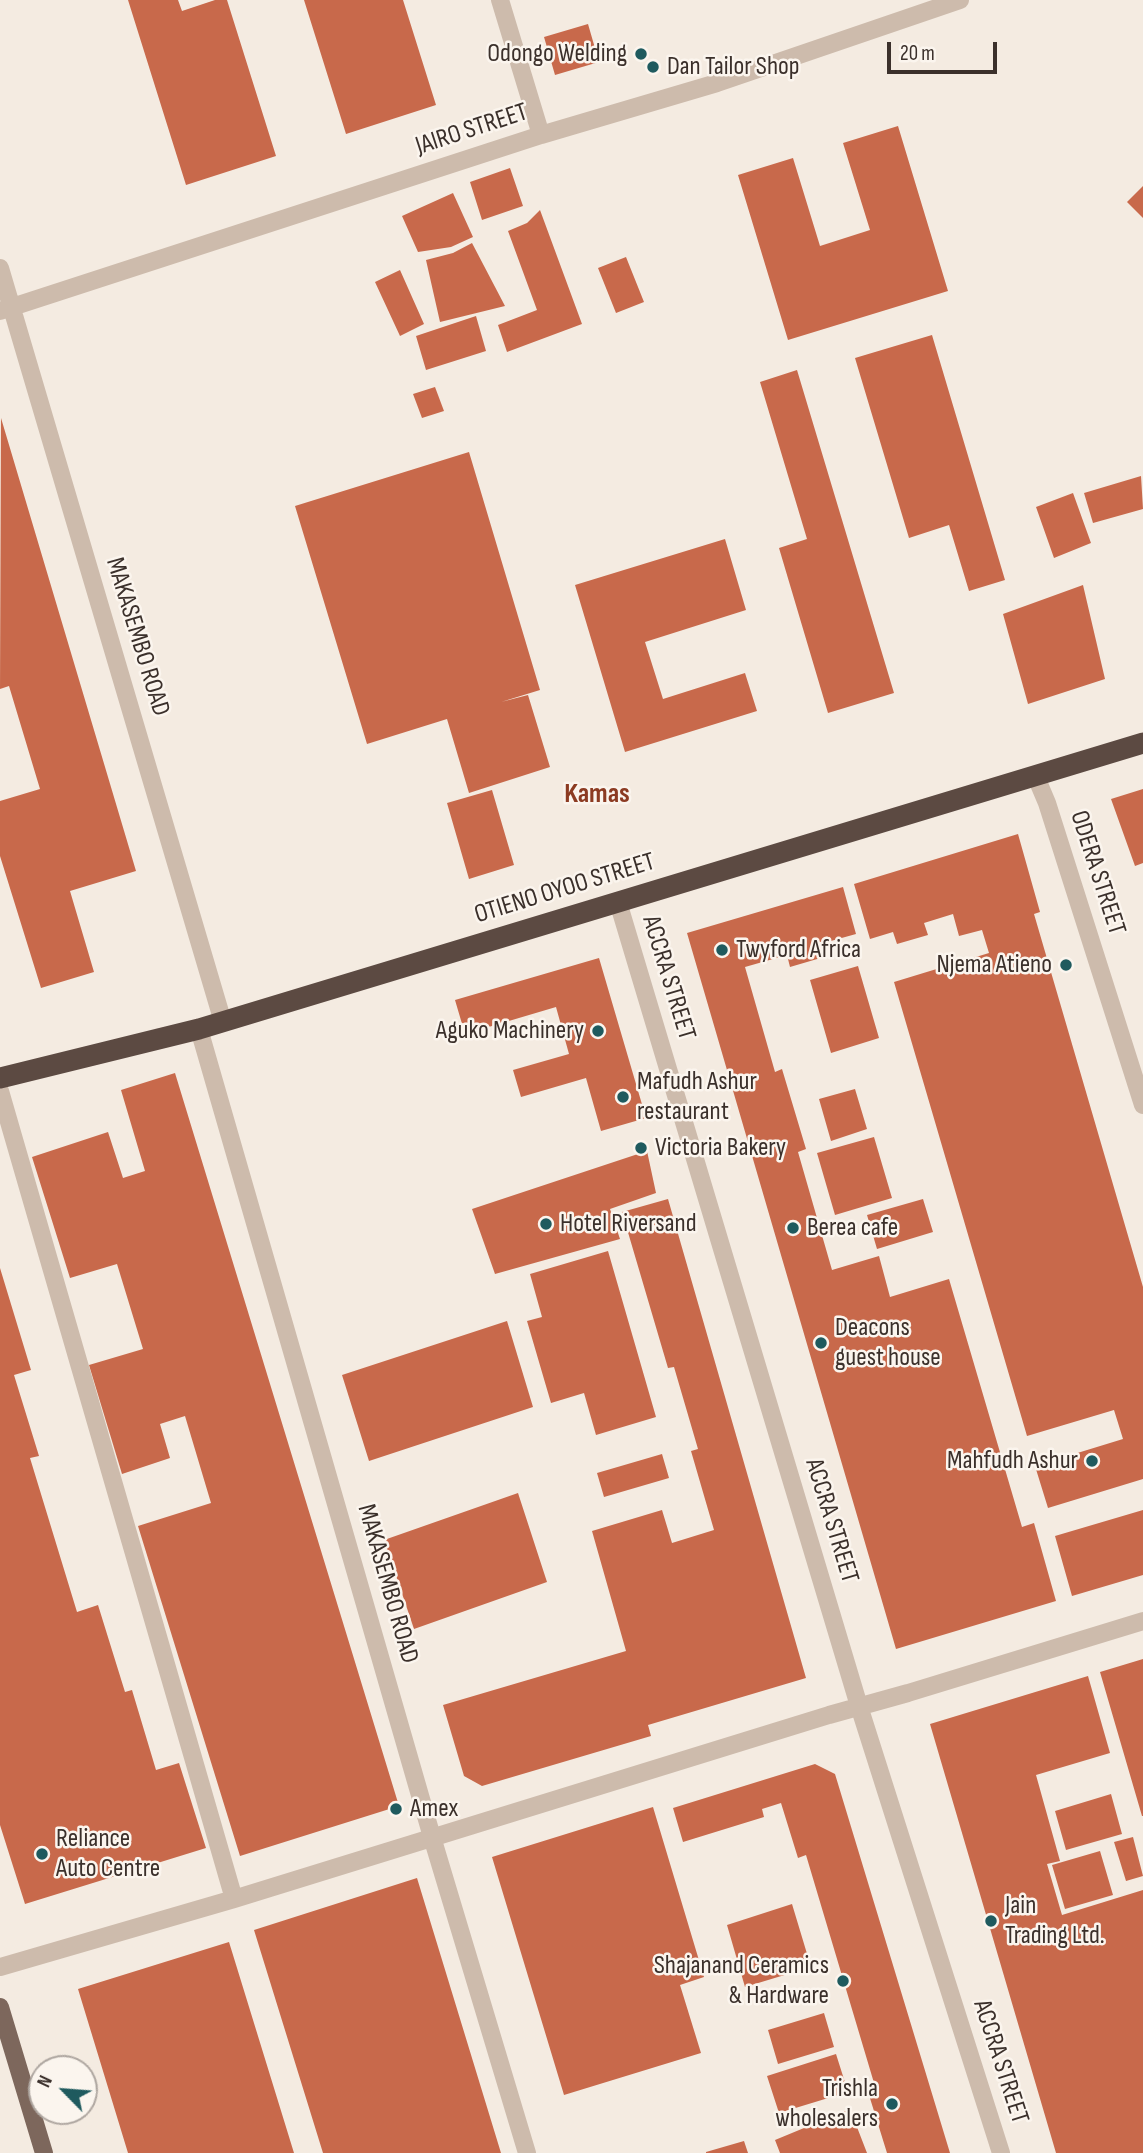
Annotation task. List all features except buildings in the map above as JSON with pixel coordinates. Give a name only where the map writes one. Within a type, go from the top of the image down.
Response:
[{"type":"highway","name":"OTIENO OYOO STREET","points":[[0,1078],[223,1022],[1143,743]]},
{"type":"main road","points":[[0,2007],[44,2153]]},
{"type":"street","points":[[500,0],[541,135]]},
{"type":"street","name":"JAIRO STREET","points":[[6,309],[541,135],[717,83],[955,1]]},
{"type":"street","name":"MAKASEMBO ROAD","points":[[0,268],[6,309],[223,1022]]},
{"type":"street","name":"ODERA STREET","points":[[1036,777],[1047,803],[1143,1105]]},
{"type":"street","name":"ACCRA STREET","points":[[618,902],[859,1706],[1001,2153]]},
{"type":"street","name":"MAKASEMBO ROAD","points":[[199,1029],[432,1837],[527,2153]]},
{"type":"street","points":[[0,1091],[234,1899]]},
{"type":"street","points":[[0,1967],[234,1899],[1143,1621]]},
{"type":"place","name":"Odongo Welding","points":[[641,54]]},
{"type":"place","name":"Dan Tailor Shop","points":[[653,67]]},
{"type":"place","name":"Twyford Africa","points":[[722,950]]},
{"type":"place","name":"Njema Atieno","points":[[1066,965]]},
{"type":"place","name":"Aguko Machinery","points":[[598,1031]]},
{"type":"place","name":"Mafudh Ashur restaurant","points":[[623,1097]]},
{"type":"place","name":"Victoria Bakery","points":[[641,1148]]},
{"type":"place","name":"Hotel Riversand","points":[[546,1224]]},
{"type":"place","name":"Berea cafe","points":[[793,1228]]},
{"type":"place","name":"Deacons guest house","points":[[821,1343]]},
{"type":"place","name":"Mahfudh Ashur","points":[[1092,1461]]},
{"type":"place","name":"Amex","points":[[396,1809]]},
{"type":"place","name":"Reliance Auto Centre","points":[[42,1854]]},
{"type":"place","name":"Jain Trading Ltd.","points":[[991,1921]]},
{"type":"place","name":"Shajanand Ceramics & Hardware","points":[[843,1981]]},
{"type":"place","name":"Trishla wholesalers","points":[[892,2104]]},
{"type":"district","name":"Kamas","points":[[597,795]]}]
